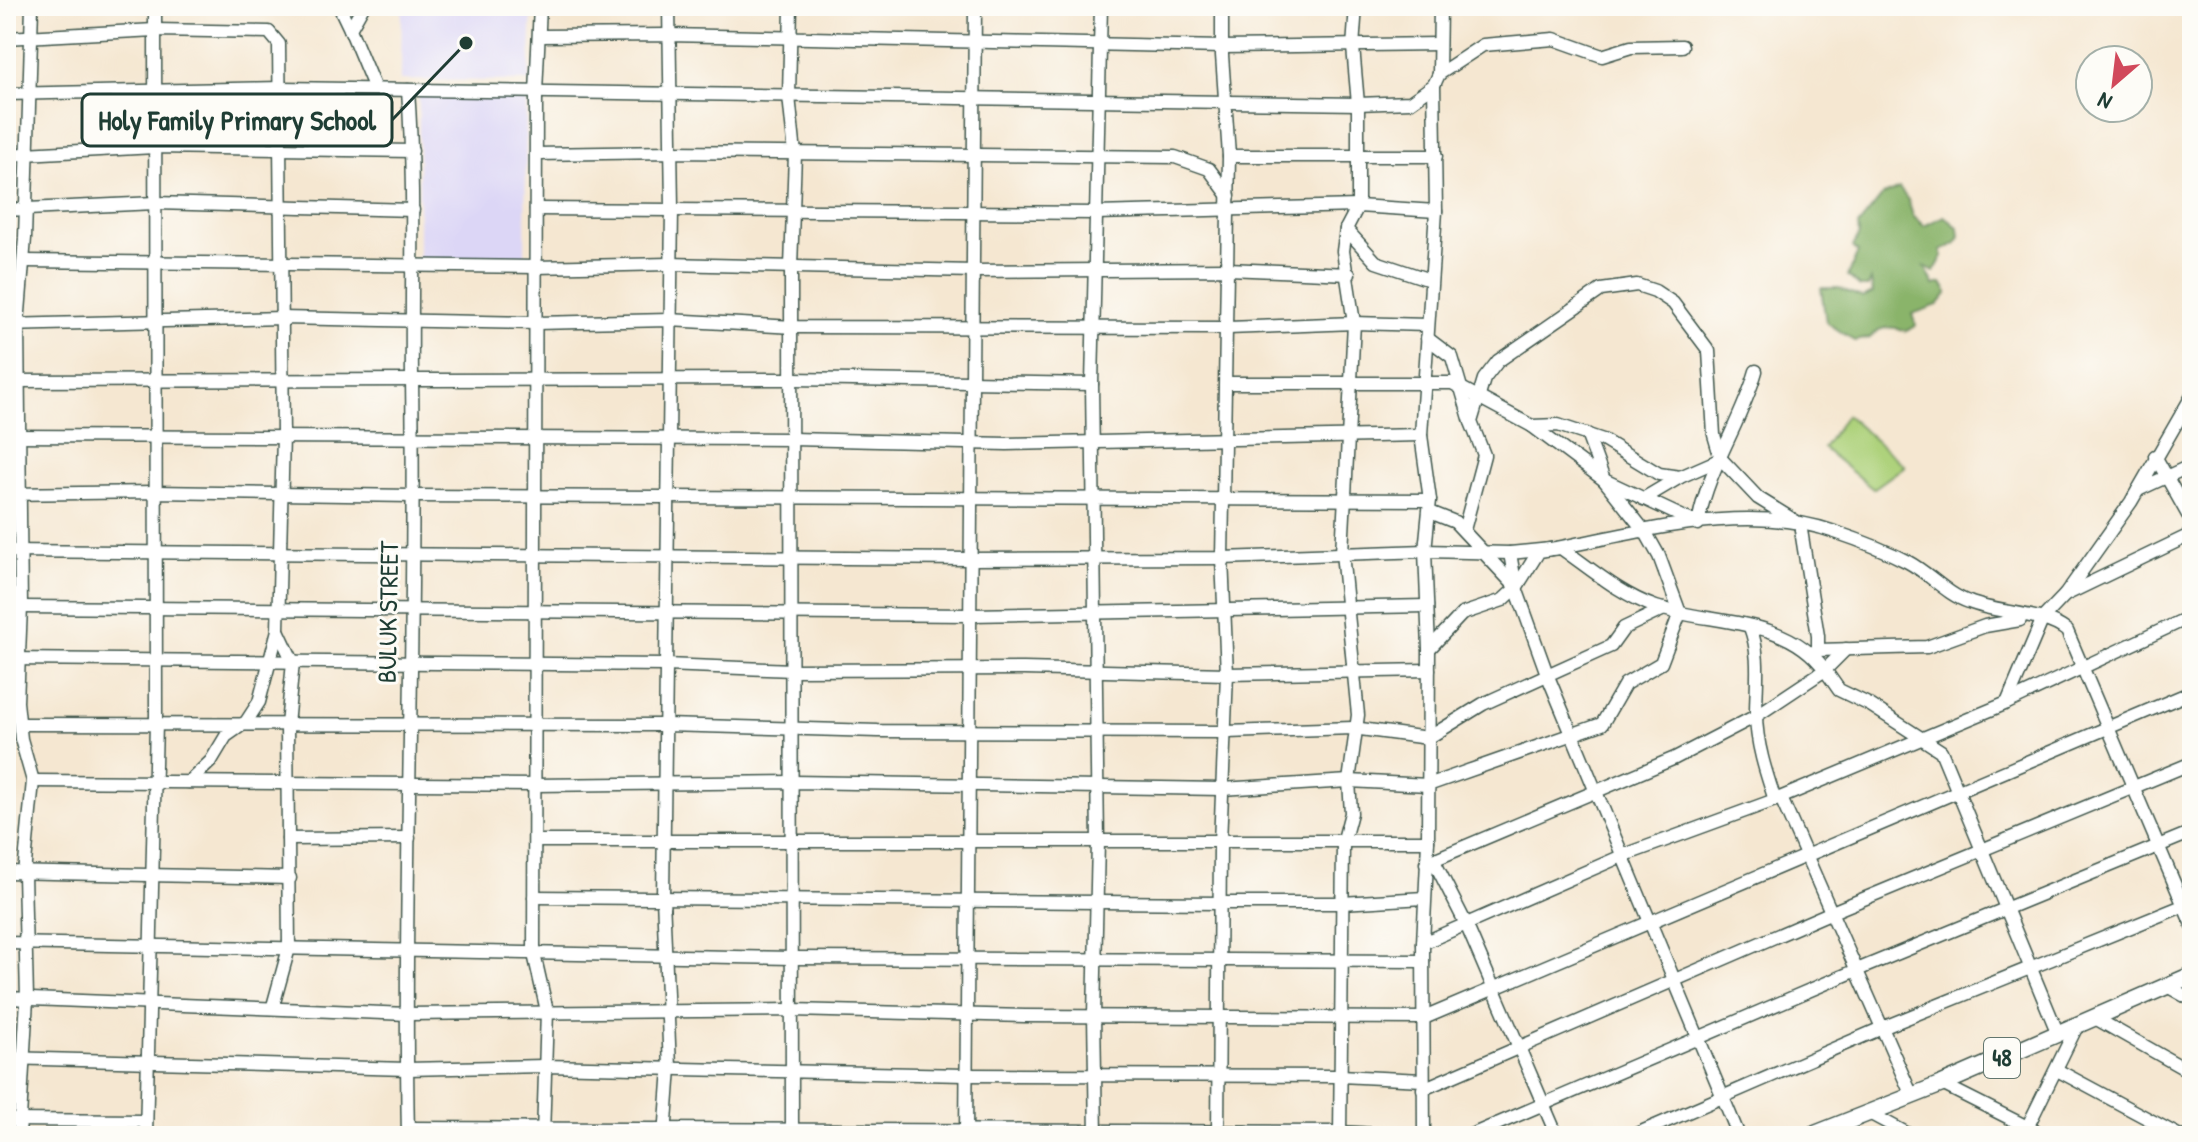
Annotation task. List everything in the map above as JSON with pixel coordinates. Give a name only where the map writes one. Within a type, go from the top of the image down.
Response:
[{"type":"main road","name":"48","points":[[1810,1136],[1942,1084],[2192,975]]},
{"type":"street","points":[[146,1136],[156,723],[155,6]]},
{"type":"street","points":[[339,6],[375,89]]},
{"type":"street","points":[[350,29],[363,6]]},
{"type":"street","points":[[540,6],[536,93],[534,954],[547,1011],[543,1132]]},
{"type":"street","points":[[666,1132],[670,1068],[663,897],[672,209],[669,6]]},
{"type":"street","points":[[791,6],[789,96],[795,154],[791,267],[794,327],[792,1132]]},
{"type":"street","points":[[966,1134],[975,6]]},
{"type":"street","points":[[1096,1134],[1094,1015],[1098,842],[1096,500],[1092,384],[1101,6]]},
{"type":"street","points":[[1218,1134],[1222,961],[1220,843],[1227,674],[1227,610],[1222,558],[1229,196],[1222,6]]},
{"type":"street","points":[[1340,1134],[1343,843],[1351,813],[1349,781],[1353,728],[1358,715],[1345,609],[1342,553],[1354,323],[1349,274],[1343,251],[1346,229],[1358,206],[1358,104],[1353,47],[1356,6]]},
{"type":"street","points":[[1424,1136],[1423,943],[1424,898],[1430,862],[1429,649],[1425,551],[1430,506],[1421,435],[1436,211],[1436,80],[1440,6]]},
{"type":"street","points":[[19,1136],[27,999],[24,874],[33,781],[21,739],[17,702],[21,607],[13,551],[12,325],[24,261],[31,7]]},
{"type":"street","points":[[6,38],[155,30],[269,32],[279,44],[280,380],[283,436],[278,630],[259,702],[246,722],[233,728],[211,761],[189,782]]},
{"type":"street","points":[[540,36],[669,35],[1222,47],[1438,44]]},
{"type":"street","points":[[1410,102],[1483,45],[1554,39],[1602,56],[1631,47],[1682,46]]},
{"type":"street","points":[[6,94],[281,88],[1358,104],[1410,102],[1437,115]]},
{"type":"street","name":"BULUK STREET","points":[[408,90],[412,151],[414,437],[407,783],[408,1132]]},
{"type":"street","points":[[6,155],[155,147],[412,151]]},
{"type":"street","points":[[536,154],[974,153],[1191,160],[1209,169],[1229,196]]},
{"type":"street","points":[[1229,156],[1436,156]]},
{"type":"street","points":[[6,210],[155,203],[413,210]]},
{"type":"street","points":[[536,209],[1096,213],[1228,212],[1358,206],[1436,211]]},
{"type":"street","points":[[1346,229],[1376,262],[1430,280]]},
{"type":"street","points":[[24,261],[281,266],[669,264],[974,271],[1228,269],[1349,274]]},
{"type":"street","points":[[6,275],[21,275]]},
{"type":"street","points":[[1471,422],[1484,379],[1498,361],[1601,290],[1637,285],[1673,303],[1709,351],[1714,435],[1721,459],[1758,498],[1800,524]]},
{"type":"street","points":[[12,325],[281,318],[536,323],[669,320],[794,327],[1228,328],[1354,323],[1427,331],[1452,357],[1484,455],[1464,530]]},
{"type":"street","points":[[1698,524],[1710,473],[1721,459],[1756,371]]},
{"type":"street","points":[[12,381],[794,379],[973,385],[1092,384]]},
{"type":"street","points":[[1227,383],[1425,380],[1459,385],[1532,426],[1604,480],[1698,524]]},
{"type":"street","points":[[2007,703],[2043,618],[2065,595],[2138,490],[2192,396]]},
{"type":"street","points":[[1532,426],[1558,425],[1587,434],[1603,440],[1659,474],[1680,477]]},
{"type":"street","points":[[33,781],[535,785],[793,782],[1097,789],[1222,789],[1349,781],[1428,785],[1602,724],[1625,684],[1658,668],[1680,613],[1646,533],[1604,480],[1587,434]]},
{"type":"street","points":[[13,436],[1094,442],[1348,439],[1421,435]]},
{"type":"street","points":[[2155,456],[2192,522]]},
{"type":"street","points":[[1643,499],[1680,477],[1721,459]]},
{"type":"street","points":[[2138,490],[2192,465]]},
{"type":"street","points":[[12,494],[156,492],[667,498],[1344,499],[1430,506],[1464,530],[1516,588]]},
{"type":"street","points":[[1429,649],[1462,614],[1503,600],[1516,588],[1539,551],[1698,524],[1764,519],[1833,531],[1909,562],[1965,601],[2007,614],[2043,618],[2067,631],[2085,667],[2158,847],[2188,904],[2192,925]]},
{"type":"street","points":[[1800,524],[1816,651],[1825,670],[1839,690],[1941,751],[2004,910],[2058,1034]]},
{"type":"street","points":[[2065,595],[2192,534]]},
{"type":"street","points":[[13,551],[1096,559],[1425,551],[1510,553],[1561,548],[1622,590],[1664,609],[1715,616],[1763,629],[1816,651],[1927,647],[1997,623],[2043,618]]},
{"type":"street","points":[[1510,553],[1516,588],[1547,674],[1725,1096],[1739,1136]]},
{"type":"street","points":[[21,607],[279,611],[666,610],[971,615],[1427,606]]},
{"type":"street","points":[[21,724],[665,725],[793,731],[1226,732],[1353,728],[1428,738],[1483,704],[1611,646],[1624,628],[1664,609]]},
{"type":"street","points":[[1423,943],[1622,856],[1778,799],[2007,703],[2192,616]]},
{"type":"street","points":[[1750,627],[1758,667],[1756,716],[1763,762],[1912,1096]]},
{"type":"street","points":[[273,1006],[289,948],[287,725],[293,662],[278,630]]},
{"type":"street","points":[[1430,862],[1675,758],[1756,716],[1825,670],[1846,649]]},
{"type":"street","points":[[6,659],[1227,674],[1429,670]]},
{"type":"street","points":[[6,998],[273,1006],[408,1014],[792,1010],[966,1015],[1424,1018],[2192,692]]},
{"type":"street","points":[[6,737],[21,739]]},
{"type":"street","points":[[6,1058],[407,1069],[544,1066],[965,1075],[1340,1076],[1423,1084],[1519,1047],[1832,912],[2192,763]]},
{"type":"street","points":[[1469,1136],[1857,970],[2192,832]]},
{"type":"street","points":[[288,839],[409,838]]},
{"type":"street","points":[[535,841],[1428,841]]},
{"type":"street","points":[[1430,862],[1466,924],[1557,1136]]},
{"type":"street","points":[[6,872],[290,878]]},
{"type":"street","points":[[534,897],[1219,903],[1342,903],[1424,898]]},
{"type":"street","points":[[1632,1136],[1882,1028],[2188,904]]},
{"type":"street","points":[[6,943],[792,958],[1423,961]]},
{"type":"street","points":[[2167,986],[2192,1000]]},
{"type":"street","points":[[2095,1018],[2192,1073]]},
{"type":"street","points":[[2025,1131],[2077,1026]]},
{"type":"street","points":[[2057,1070],[2180,1136]]},
{"type":"street","points":[[1942,1084],[2025,1131],[2045,1136]]},
{"type":"street","points":[[1869,1113],[1912,1136]]},
{"type":"street","points":[[6,1120],[146,1121]]},
{"type":"street","points":[[408,1132],[1410,1136]]},
{"type":"shaded area","points":[[402,6],[532,6],[529,81],[401,80]]},
{"type":"shaded area","points":[[419,94],[526,96],[525,261],[419,260]]},
{"type":"green space","points":[[1899,188],[1908,200],[1913,216],[1924,226],[1944,216],[1959,228],[1960,237],[1955,244],[1941,251],[1943,256],[1934,272],[1925,267],[1934,285],[1942,283],[1948,293],[1938,305],[1912,314],[1916,326],[1907,331],[1887,328],[1870,338],[1855,341],[1826,322],[1821,288],[1839,288],[1863,298],[1873,293],[1871,280],[1868,287],[1860,287],[1848,276],[1858,252],[1853,247],[1859,235],[1858,226],[1883,195]]},
{"type":"green space","points":[[1846,415],[1905,466],[1873,489],[1823,448]]},
{"type":"place","name":"Holy Family Primary School","points":[[466,43]]}]
